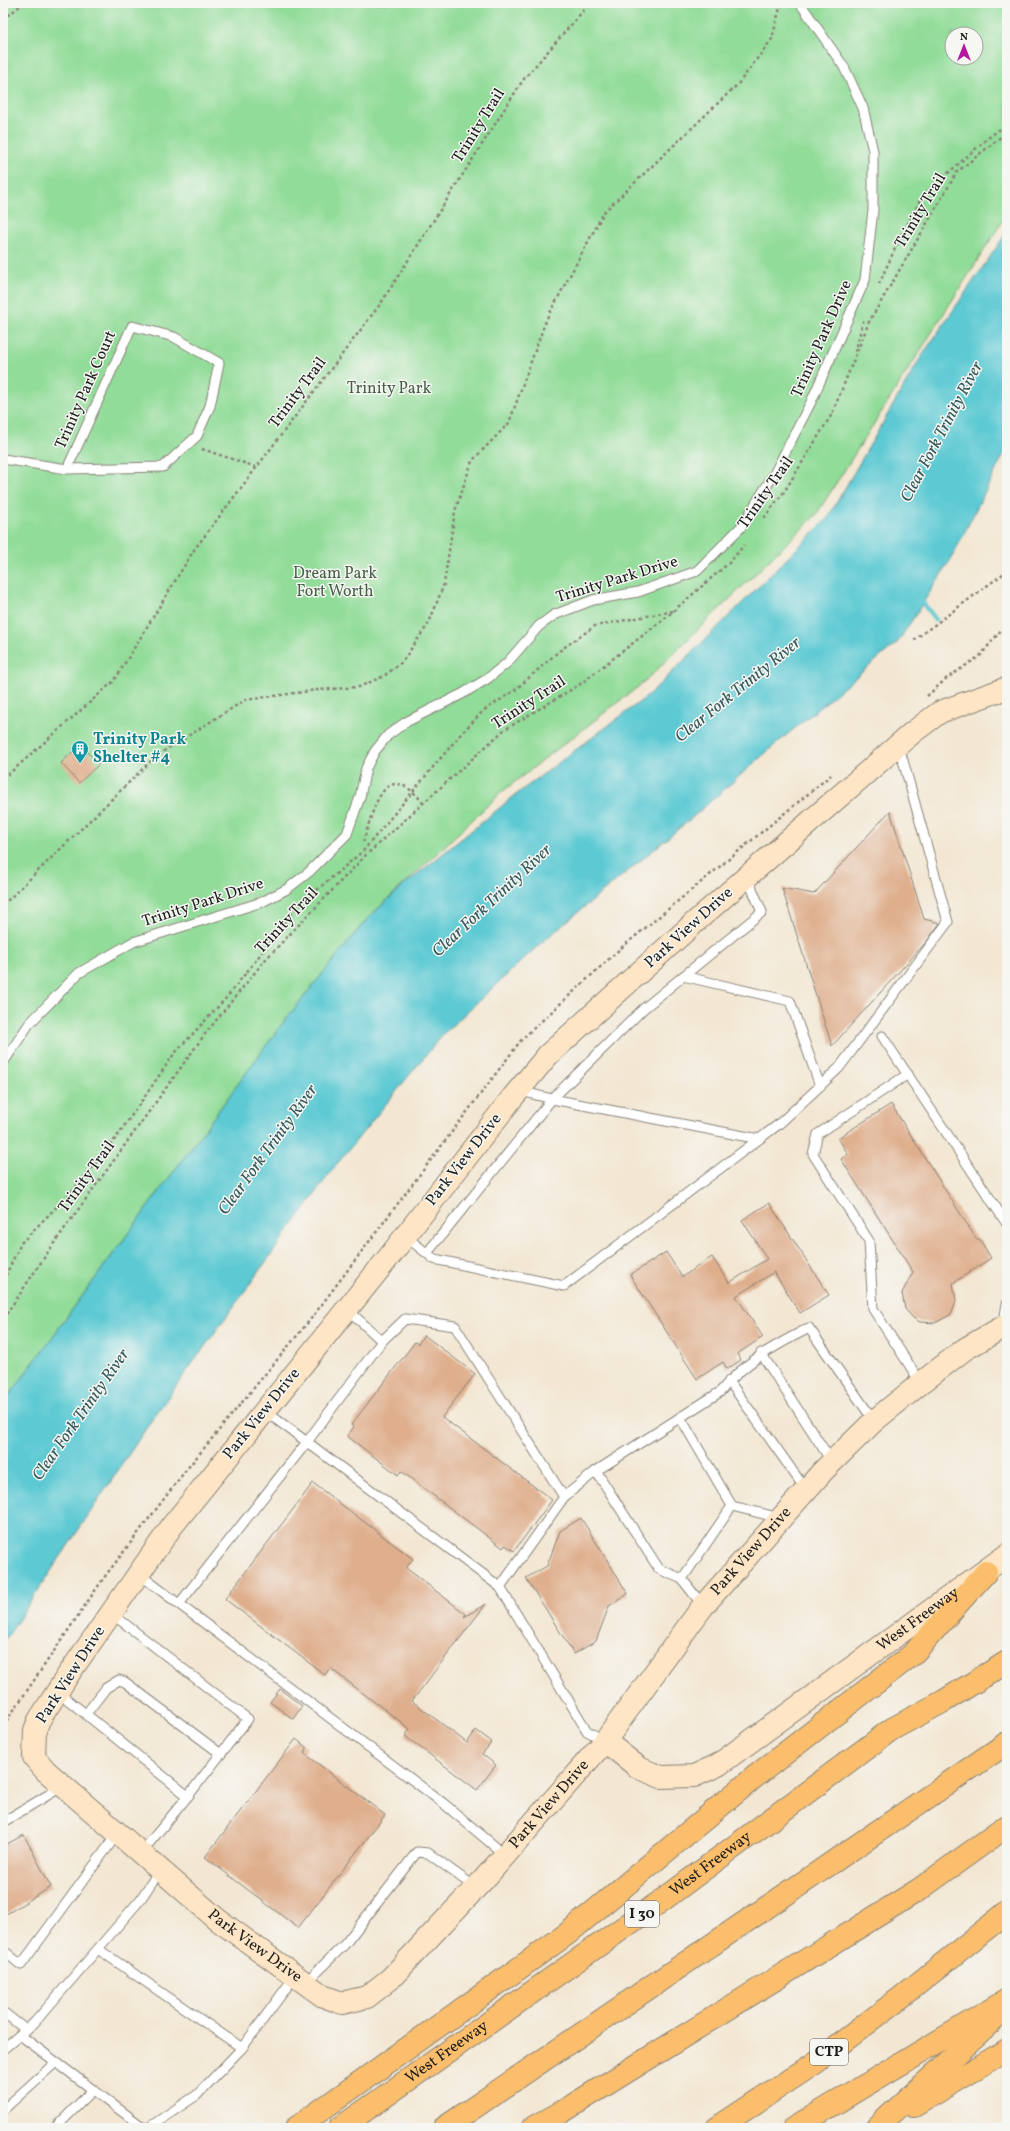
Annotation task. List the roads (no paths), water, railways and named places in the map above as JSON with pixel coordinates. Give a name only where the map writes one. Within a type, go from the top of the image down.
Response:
[{"type":"highway","points":[[296,2128],[568,1934],[757,1775],[913,1654],[986,1572]]},
{"type":"highway","name":"West Freeway","points":[[340,2128],[664,1899],[892,1729],[986,1677],[1007,1662]]},
{"type":"highway","points":[[444,2128],[1007,1743]]},
{"type":"highway","points":[[533,2128],[562,2112],[920,1888],[1007,1826]]},
{"type":"highway","name":"CTP","points":[[717,2128],[815,2063],[1007,1912]]},
{"type":"highway","points":[[794,2128],[1007,2000]]},
{"type":"highway","points":[[876,2128],[1007,2007]]},
{"type":"highway","points":[[876,2128],[1007,2050]]},
{"type":"street","name":"Park View Drive","points":[[1005,1327],[966,1349],[921,1383],[874,1421],[832,1462],[703,1606],[605,1741],[476,1888],[390,1979],[367,1997],[342,2003],[323,1996],[300,1980],[218,1920],[46,1771],[34,1757],[35,1730],[58,1692],[111,1613],[172,1526],[347,1309],[548,1055],[747,876],[899,745],[940,712],[1007,688]]},
{"type":"street","name":"West Freeway","points":[[605,1741],[639,1768],[660,1777],[694,1776],[712,1768],[986,1572],[1007,1555]]},
{"type":"lane","name":"Trinity Park Drive","points":[[3,1063],[29,1024],[79,973],[133,942],[262,902],[287,889],[309,872],[347,834],[360,797],[366,768],[388,735],[406,722],[462,694],[487,679],[507,663],[539,626],[554,615],[592,600],[638,592],[696,571],[742,526],[774,474],[811,402],[865,280],[873,210],[873,152],[863,108],[844,67],[800,3]]},
{"type":"lane","name":"Trinity Park Court","points":[[3,459],[67,469],[163,467],[197,436],[210,406],[219,363],[174,337],[132,326],[67,469]]},
{"type":"lane","points":[[405,1236],[434,1259],[564,1286],[779,1124],[839,1068],[948,922],[899,745]]},
{"type":"lane","points":[[427,1253],[552,1099],[643,1009],[762,912],[747,876]]},
{"type":"lane","points":[[683,976],[790,1001],[820,1086]]},
{"type":"lane","points":[[882,1036],[1007,1224]]},
{"type":"lane","points":[[908,1074],[818,1134],[813,1154],[868,1241],[873,1309],[921,1383]]},
{"type":"lane","points":[[519,1090],[552,1099],[759,1139]]},
{"type":"lane","points":[[1005,1327],[1007,1304]]},
{"type":"lane","points":[[347,1309],[382,1341]]},
{"type":"lane","points":[[179,1604],[306,1442],[382,1341],[405,1319],[455,1326],[564,1497]]},
{"type":"lane","points":[[500,1587],[564,1497],[596,1471],[720,1392],[729,1380],[761,1353],[809,1328],[874,1421]]},
{"type":"lane","points":[[761,1353],[832,1462]]},
{"type":"lane","points":[[729,1380],[806,1490]]},
{"type":"lane","points":[[265,1411],[500,1587],[587,1731],[605,1741]]},
{"type":"lane","points":[[680,1417],[732,1506],[781,1518]]},
{"type":"lane","points":[[596,1471],[659,1569],[682,1579],[703,1606]]},
{"type":"lane","points":[[682,1579],[732,1506]]},
{"type":"lane","points":[[139,1574],[443,1803],[505,1856]]},
{"type":"lane","points":[[111,1613],[248,1719],[141,1853]]},
{"type":"lane","points":[[86,1714],[106,1688],[119,1680],[124,1682],[221,1754]]},
{"type":"lane","points":[[58,1692],[188,1796]]},
{"type":"lane","points":[[3,1822],[63,1786]]},
{"type":"lane","points":[[3,1950],[21,1965],[118,1833]]},
{"type":"lane","points":[[148,2128],[197,2095],[242,2048],[300,1980],[345,1944],[417,1852],[428,1853],[476,1888]]},
{"type":"lane","points":[[3,2049],[34,2023],[140,1900],[160,1870]]},
{"type":"lane","points":[[98,1949],[242,2048]]},
{"type":"lane","points":[[3,2012],[56,2062],[144,2128]]},
{"type":"lane","points":[[3,2110],[56,2062]]},
{"type":"lane","points":[[55,2128],[93,2090]]},
{"type":"water","name":"Clear Fork Trinity River","points":[[1007,232],[1007,448],[951,559],[898,642],[770,749],[686,823],[541,943],[443,1034],[333,1169],[153,1418],[3,1643],[3,1404],[285,1020],[367,919],[404,885],[518,793],[649,695],[827,519],[921,357]]},
{"type":"waterway","points":[[919,598],[935,619]]},
{"type":"place","name":"Trinity Park Shelter #4","points":[[80,764]]},
{"type":"park label","name":"Trinity Park","points":[[389,389]]},
{"type":"park label","name":"Dream Park Fort Worth","points":[[335,583]]}]
